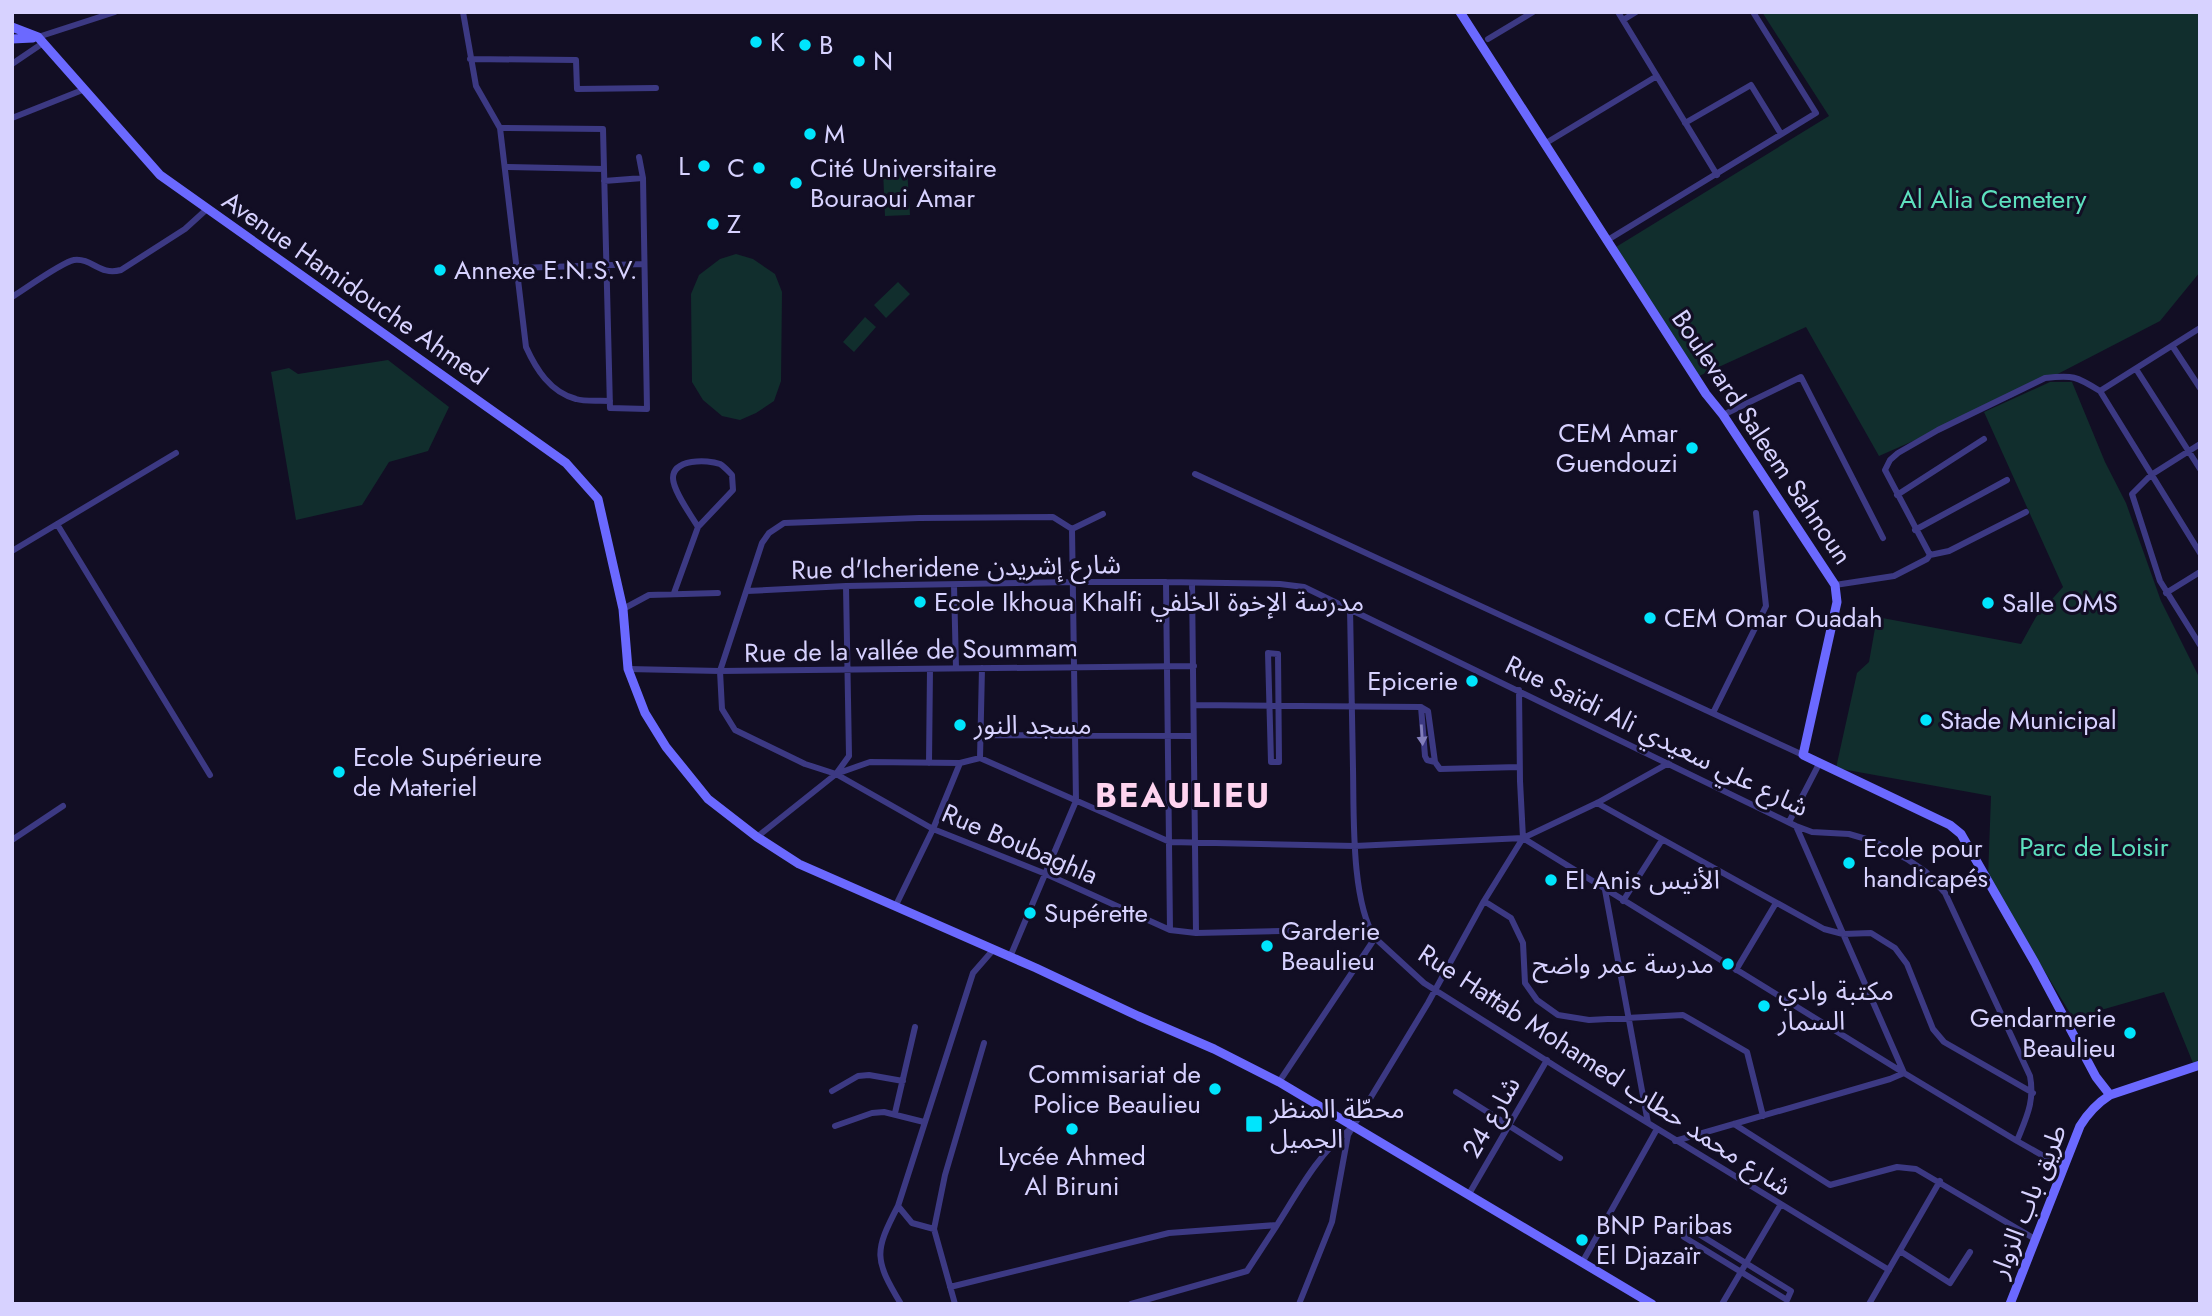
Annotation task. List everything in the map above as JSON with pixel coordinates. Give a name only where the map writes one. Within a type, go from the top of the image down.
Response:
[{"type":"main road","name":"Boulevard Saleem Sahnoun","points":[[1460,12],[1706,394],[1723,415],[1835,585],[1837,602],[1803,755]]},
{"type":"main road","points":[[12,27],[41,40]]},
{"type":"main road","points":[[12,39],[41,40]]},
{"type":"main road","name":"Avenue Hamidouche Ahmed","points":[[41,40],[160,174],[566,463],[598,499],[623,608],[628,670],[645,713],[666,747],[708,799],[757,837],[799,864],[994,949],[1214,1049],[1279,1082],[1652,1304]]},
{"type":"main road","points":[[1803,755],[1950,825],[1961,834],[2035,963],[2095,1077],[2110,1095]]},
{"type":"main road","name":"طريق باب الزوار","points":[[2010,1304],[2085,1117],[2110,1095],[2200,1065]]},
{"type":"street","points":[[12,64],[41,40],[115,12]]},
{"type":"street","points":[[463,12],[476,86],[500,128],[526,346],[537,370],[552,386],[576,399],[610,401]]},
{"type":"street","points":[[1488,39],[1533,12]]},
{"type":"street","points":[[1618,12],[1717,175]]},
{"type":"street","points":[[1623,20],[1636,12]]},
{"type":"street","points":[[1606,241],[1816,113],[1754,12]]},
{"type":"street","points":[[470,59],[576,60],[577,89],[656,88]]},
{"type":"street","points":[[1546,143],[1657,76]]},
{"type":"street","points":[[1685,123],[1751,85],[1781,135]]},
{"type":"street","points":[[12,118],[85,89]]},
{"type":"street","points":[[500,128],[603,129],[610,408],[647,410],[643,178],[639,157]]},
{"type":"street","points":[[505,167],[604,169]]},
{"type":"street","points":[[604,181],[643,178]]},
{"type":"street","points":[[12,297],[74,260],[89,262],[102,271],[121,270],[185,229],[207,209]]},
{"type":"street","points":[[517,268],[644,264]]},
{"type":"street","points":[[2100,391],[2200,328]]},
{"type":"street","points":[[2173,346],[2200,388]]},
{"type":"street","points":[[2136,369],[2200,469]]},
{"type":"street","points":[[1723,415],[1801,377],[1883,538]]},
{"type":"street","points":[[1930,555],[1885,470],[1889,460],[1938,430],[2045,378],[2078,377],[2100,391],[2200,554]]},
{"type":"street","points":[[1897,495],[1983,439]]},
{"type":"street","points":[[2200,444],[2151,475],[2132,494],[2160,581],[2200,645]]},
{"type":"street","points":[[12,551],[176,453]]},
{"type":"street","points":[[674,593],[698,527],[733,490],[733,475],[720,464],[698,461],[676,468],[673,478],[678,493],[698,527]]},
{"type":"street","points":[[1195,474],[1803,755]]},
{"type":"street","points":[[1915,530],[2007,480]]},
{"type":"street","points":[[1835,585],[1894,576],[1930,555],[1949,551],[2026,512]]},
{"type":"street","points":[[1713,713],[1766,606],[1756,513]]},
{"type":"street","points":[[1072,529],[1104,514]]},
{"type":"street","points":[[720,671],[762,543],[769,533],[784,523],[1053,517],[1072,529]]},
{"type":"street","points":[[57,524],[210,775]]},
{"type":"street","points":[[1010,957],[1076,801],[1072,529]]},
{"type":"street","points":[[2166,593],[2200,572]]},
{"type":"street","points":[[1166,582],[1170,930]]},
{"type":"street","name":"Rue d'Icheridene شارع إشريدن","points":[[747,591],[846,586],[1166,582]]},
{"type":"street","name":"Rue Saïdi Ali شارع علي سعيدي","points":[[1166,582],[1280,584],[1304,587],[1796,826],[1812,832],[1849,834],[1873,841],[1907,859],[1926,872],[1945,894],[2017,1044],[2034,1093]]},
{"type":"street","points":[[1192,583],[1196,933]]},
{"type":"street","points":[[954,585],[956,668]]},
{"type":"street","points":[[757,837],[836,774],[849,756],[846,586]]},
{"type":"street","points":[[623,608],[649,595],[718,593]]},
{"type":"street","name":"Rue Hattab Mohamed شارع محمد حطاب","points":[[1350,608],[1355,846],[1359,886],[1370,929],[1376,938],[1435,990],[1675,1141],[1889,1270]]},
{"type":"street","points":[[1268,653],[1278,654],[1279,762],[1271,762],[1270,705],[1268,653]]},
{"type":"street","name":"Rue de la vallée de Soummam","points":[[628,670],[1194,666]]},
{"type":"street","points":[[980,758],[982,668]]},
{"type":"street","points":[[929,763],[930,669]]},
{"type":"street","name":"Rue Boubaghla","points":[[720,671],[722,709],[735,730],[805,764],[836,774],[933,829],[1046,874],[1170,930],[1196,933],[1370,929]]},
{"type":"street","points":[[1299,1304],[1332,1222],[1345,1143],[1353,1126],[1523,838],[1519,690]]},
{"type":"street","points":[[1194,705],[1421,707],[1428,711],[1435,762],[1440,769],[1520,767]]},
{"type":"street","points":[[981,735],[1194,736]]},
{"type":"street","points":[[836,774],[870,762],[960,763],[980,758],[1170,842],[1355,846],[1523,838],[1597,803],[1669,763]]},
{"type":"street","points":[[1789,822],[1819,762]]},
{"type":"street","points":[[896,905],[933,829],[960,763]]},
{"type":"street","points":[[1597,803],[1824,929],[1843,934],[1871,933],[1895,948],[1907,964],[1933,1029],[1944,1042],[2034,1093],[2017,1141]]},
{"type":"street","points":[[12,840],[63,806]]},
{"type":"street","points":[[1796,826],[1904,1073]]},
{"type":"street","points":[[1523,838],[1904,1073],[2063,1167]]},
{"type":"street","points":[[1623,901],[1662,840]]},
{"type":"street","points":[[1605,890],[1648,1123]]},
{"type":"street","points":[[1484,901],[1511,918],[1523,943],[1525,983],[1537,1000],[1558,1015],[1589,1020],[1684,1015],[1746,1052],[1763,1116]]},
{"type":"street","points":[[1736,970],[1776,903]]},
{"type":"street","points":[[1279,1082],[1376,938]]},
{"type":"street","points":[[901,1304],[880,1263],[881,1238],[898,1206],[973,973],[994,949]]},
{"type":"street","points":[[895,1113],[915,1027]]},
{"type":"street","points":[[955,1304],[934,1229],[949,1161],[984,1043]]},
{"type":"street","name":"شارع 24","points":[[1469,1194],[1547,1060]]},
{"type":"street","points":[[1675,1141],[1904,1073]]},
{"type":"street","points":[[832,1091],[858,1076],[869,1075],[903,1081]]},
{"type":"street","points":[[1456,1092],[1560,1158]]},
{"type":"street","points":[[835,1126],[872,1114],[895,1113],[924,1122]]},
{"type":"street","points":[[1734,1124],[1830,1185],[1897,1167],[1916,1168],[2035,1239]]},
{"type":"street","points":[[1131,1304],[1247,1272],[1324,1154],[1353,1126]]},
{"type":"street","points":[[1583,1261],[1657,1129]]},
{"type":"street","points":[[1869,1304],[1940,1181]]},
{"type":"street","points":[[1722,1304],[1781,1205]]},
{"type":"street","points":[[898,1206],[912,1223],[934,1229]]},
{"type":"street","points":[[950,1287],[1169,1233],[1277,1224]]},
{"type":"street","points":[[1689,1228],[1791,1291],[1787,1300],[1740,1272],[1684,1237],[1689,1228]]},
{"type":"street","points":[[1900,1251],[1950,1283],[1970,1252]]},
{"type":"street","points":[[1170,1294],[1172,1304]]},
{"type":"green space","name":"Al Alia Cemetery","points":[[1762,12],[2200,12],[2200,272],[2160,321],[2013,397],[1879,456],[1806,327],[1699,376],[1616,247],[1829,116]]},
{"type":"green space","points":[[907,168],[910,215],[885,216],[883,170]]},
{"type":"green space","points":[[736,254],[753,259],[775,274],[782,292],[781,381],[774,401],[740,420],[722,416],[703,400],[692,382],[691,294],[699,275],[720,259]]},
{"type":"green space","points":[[898,282],[910,294],[886,318],[874,305]]},
{"type":"green space","points":[[865,317],[876,327],[854,352],[843,342]]},
{"type":"green space","points":[[388,360],[449,407],[428,451],[389,462],[362,505],[296,520],[271,372],[289,368],[298,374]]},
{"type":"green space","name":"Parc de Loisir","points":[[2050,382],[2072,382],[2105,462],[2126,503],[2161,601],[2200,679],[2200,1060],[2193,1063],[2164,992],[2073,1018],[1988,878],[1991,796],[1836,768],[1857,673],[1869,662],[1877,617],[2021,644],[2036,617],[2063,587],[1984,412]]},
{"type":"place","name":"K","points":[[756,42]]},
{"type":"place","name":"B","points":[[805,45]]},
{"type":"place","name":"N","points":[[859,61]]},
{"type":"place","name":"M","points":[[810,134]]},
{"type":"place","name":"L","points":[[704,166]]},
{"type":"place","name":"C","points":[[759,168]]},
{"type":"place","name":"Cité Universitaire Bouraoui Amar","points":[[796,183]]},
{"type":"place","name":"Z","points":[[713,224]]},
{"type":"place","name":"Annexe E.N.S.V.","points":[[440,270]]},
{"type":"place","name":"CEM Amar Guendouzi","points":[[1692,448]]},
{"type":"place","name":"Ecole Ikhoua Khalfi مدرسة الإخوة الخلفي","points":[[920,602]]},
{"type":"place","name":"Salle OMS","points":[[1988,603]]},
{"type":"place","name":"CEM Omar Ouadah","points":[[1650,618]]},
{"type":"place","name":"Epicerie","points":[[1472,681]]},
{"type":"place","name":"Stade Municipal","points":[[1926,720]]},
{"type":"place","name":"مسجد النور","points":[[960,725]]},
{"type":"place","name":"Ecole Supérieure de Materiel","points":[[339,772]]},
{"type":"place","name":"Ecole pour handicapés","points":[[1849,863]]},
{"type":"place","name":"El Anis الأنيس","points":[[1551,880]]},
{"type":"place","name":"Supérette","points":[[1030,913]]},
{"type":"place","name":"Garderie Beaulieu","points":[[1267,946]]},
{"type":"place","name":"مدرسة عمر واضح","points":[[1728,964]]},
{"type":"place","name":"مكتبة وادي السمار","points":[[1764,1006]]},
{"type":"place","name":"Gendarmerie Beaulieu","points":[[2130,1033]]},
{"type":"place","name":"Commisariat de Police Beaulieu","points":[[1215,1089]]},
{"type":"place","name":"محطّة المنظر الجميل","points":[[1254,1124]]},
{"type":"place","name":"Lycée Ahmed Al Biruni","points":[[1072,1129]]},
{"type":"place","name":"BNP Paribas El Djazaïr","points":[[1582,1240]]},
{"type":"district","name":"BEAULIEU","points":[[1183,795]]}]
